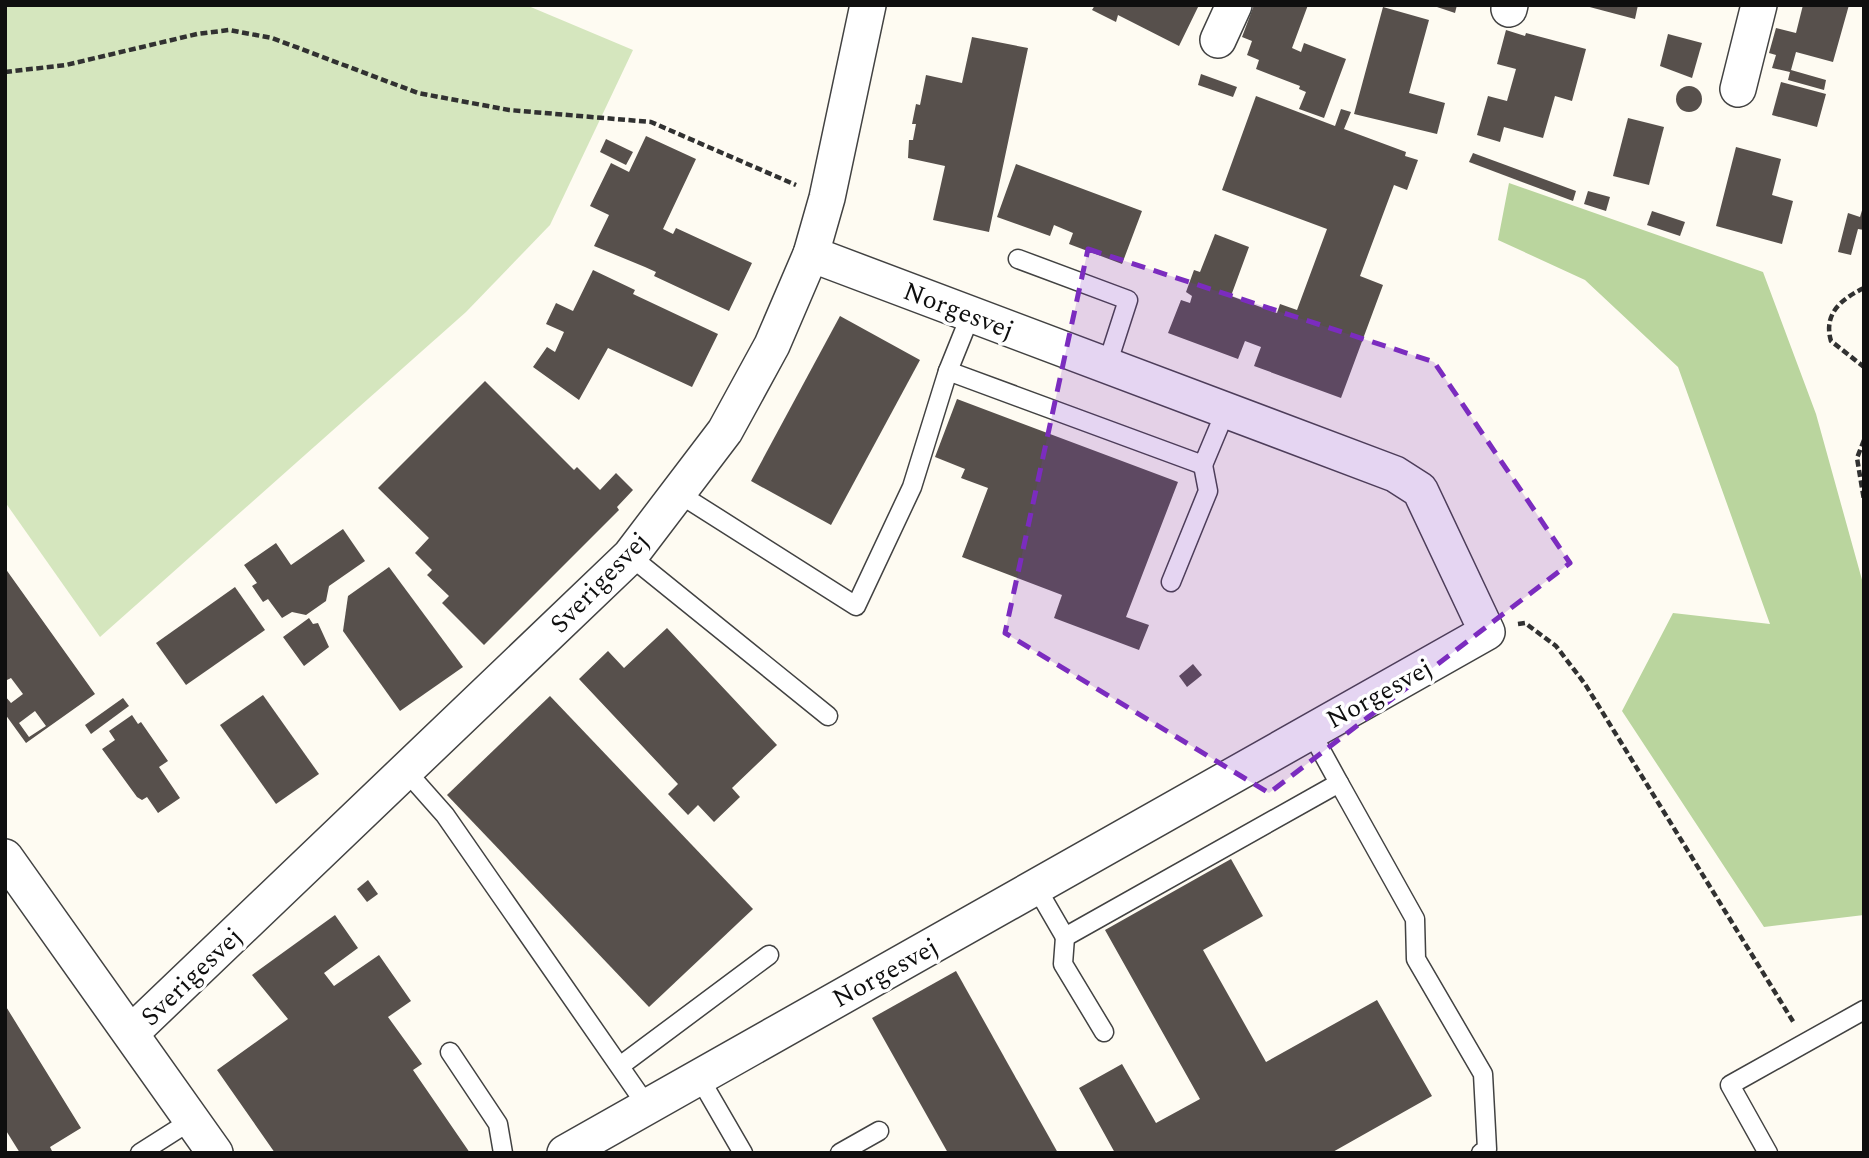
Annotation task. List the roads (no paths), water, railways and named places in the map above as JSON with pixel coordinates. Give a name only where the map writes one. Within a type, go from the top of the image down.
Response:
[{"type":"street","name":"Sverigesvej","points":[[131,1033],[630,556],[731,421],[772,345],[811,254],[827,198],[868,5]]},
{"type":"street","points":[[1218,40],[1234,5]]},
{"type":"street","points":[[1738,89],[1759,5]]},
{"type":"street","name":"Norgesvej","points":[[565,1153],[1487,632],[1420,491],[1395,474],[811,254]]},
{"type":"street","points":[[5,857],[215,1153]]},
{"type":"lane","points":[[1018,259],[1128,300],[1107,365]]},
{"type":"lane","points":[[678,494],[856,606],[912,487],[948,371],[971,314]]},
{"type":"lane","points":[[948,371],[1203,465]]},
{"type":"lane","points":[[1171,582],[1208,491],[1203,465],[1226,410]]},
{"type":"lane","points":[[630,556],[828,716]]},
{"type":"lane","points":[[1311,732],[1415,919],[1416,958],[1483,1074],[1488,1149],[1481,1153]]},
{"type":"lane","points":[[405,771],[445,815],[647,1106]]},
{"type":"lane","points":[[1065,937],[1339,783]]},
{"type":"lane","points":[[1036,887],[1065,937],[1063,964],[1104,1032]]},
{"type":"lane","points":[[620,1066],[769,955]]},
{"type":"lane","points":[[1768,1153],[1730,1085],[1864,1010]]},
{"type":"lane","points":[[450,1052],[498,1124],[503,1153]]},
{"type":"lane","points":[[698,1077],[743,1153]]},
{"type":"lane","points":[[140,1153],[192,1120]]},
{"type":"lane","points":[[840,1153],[879,1131]]}]
